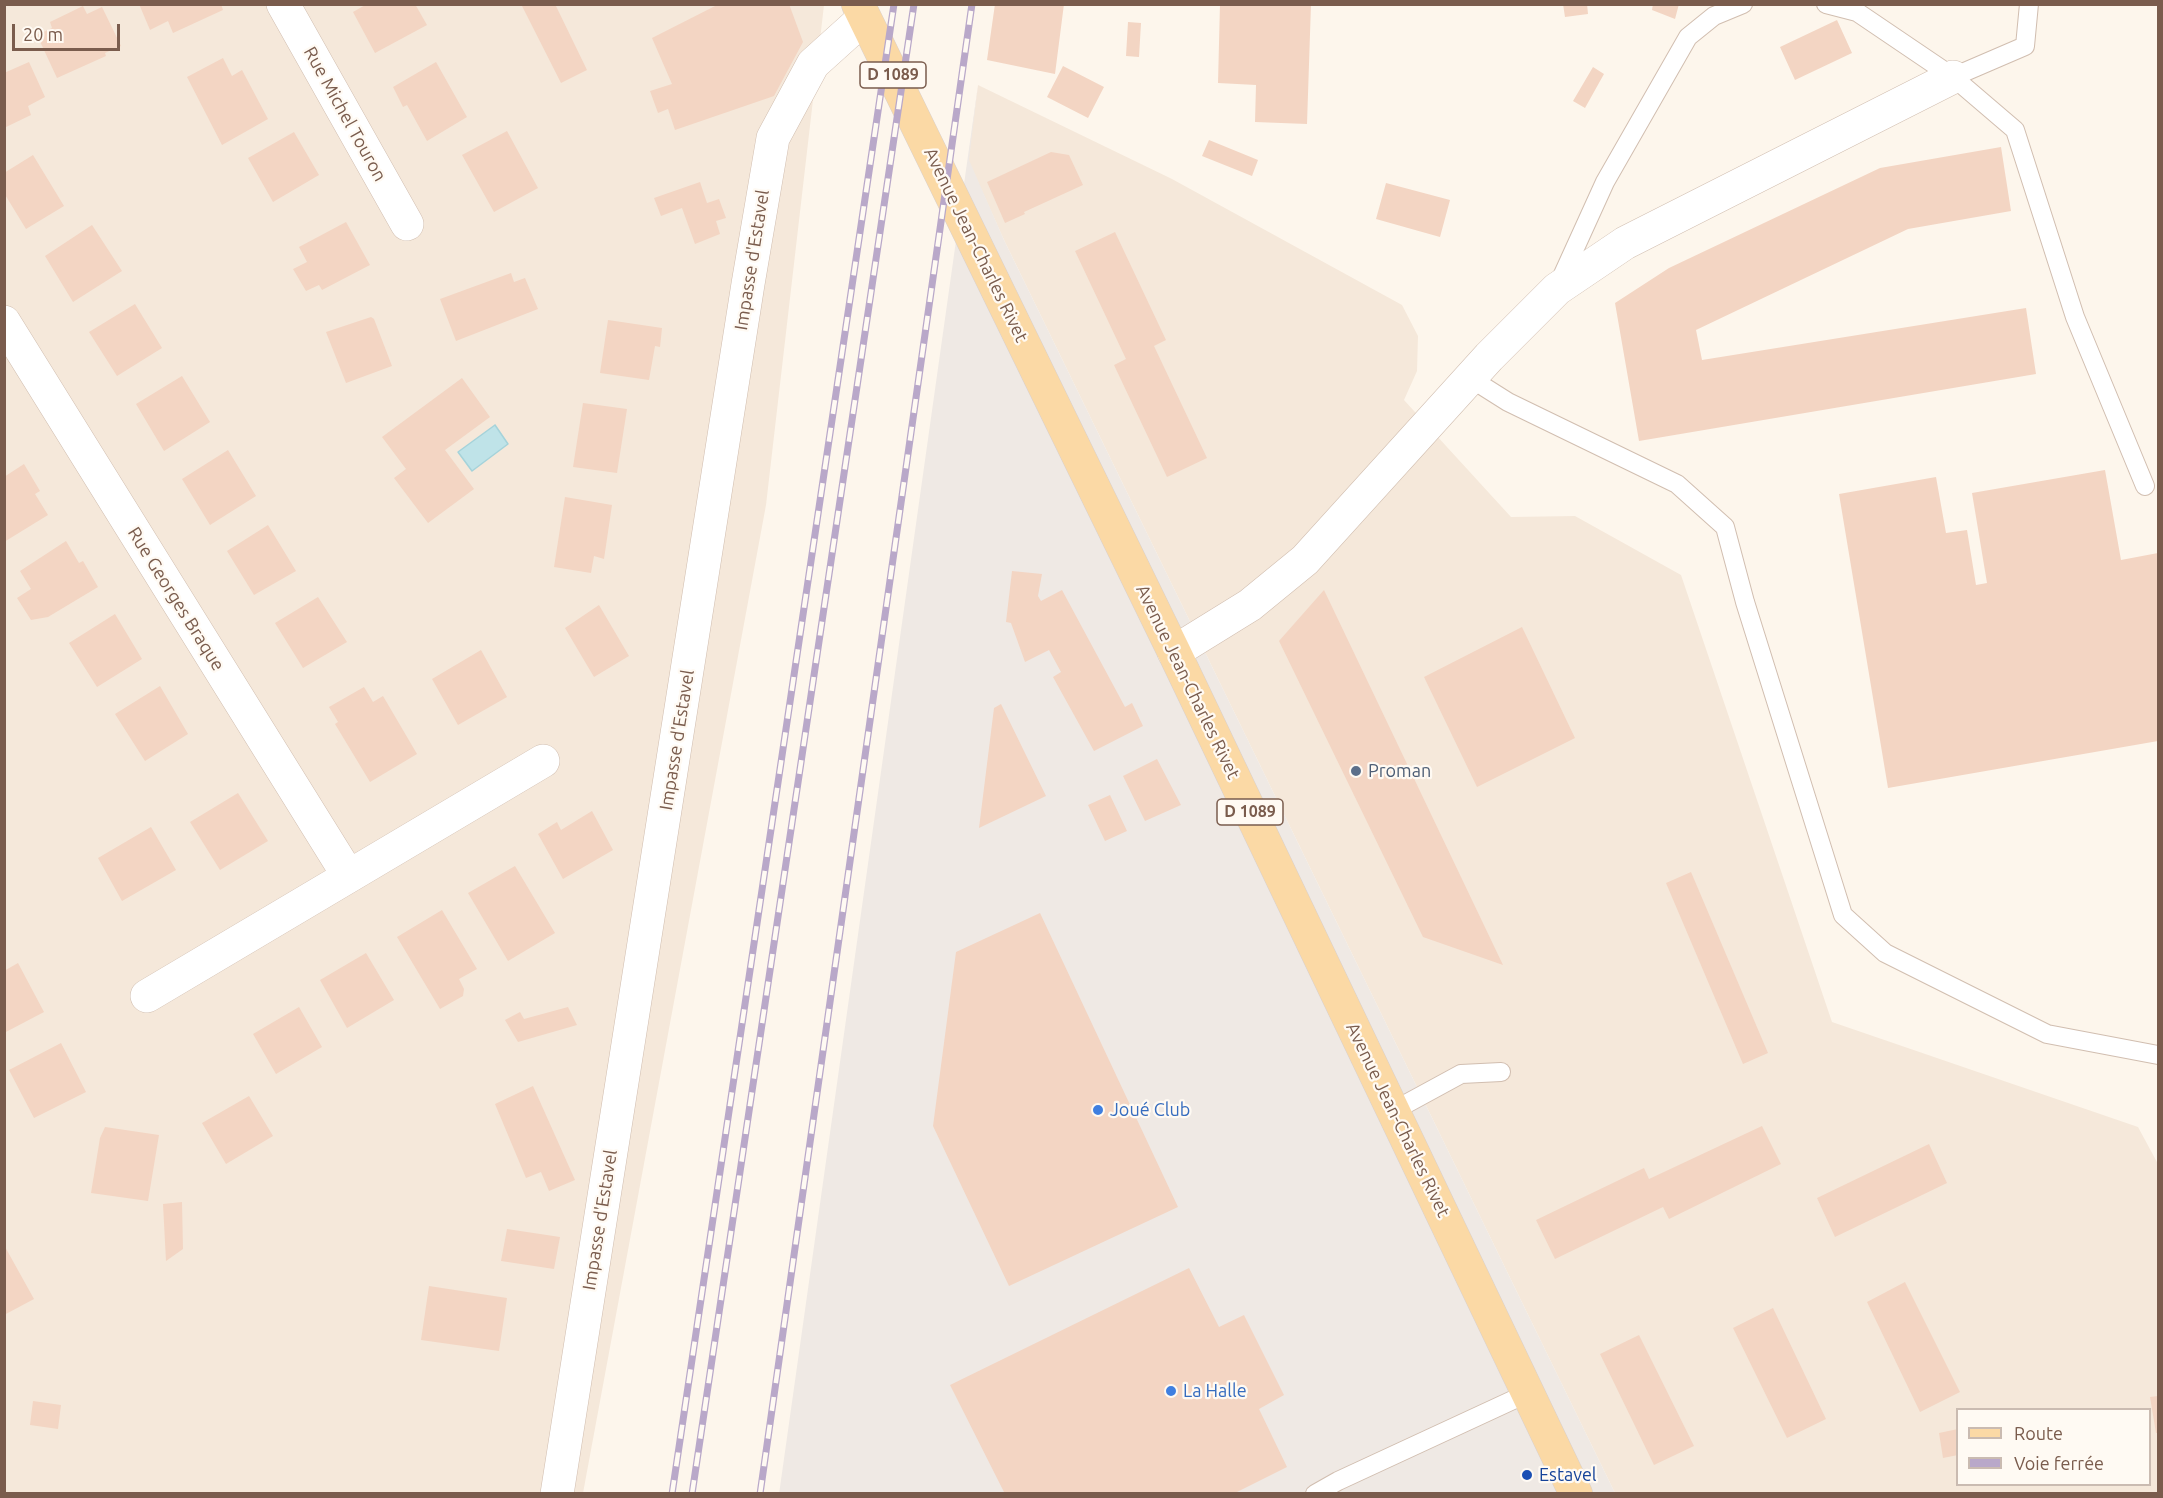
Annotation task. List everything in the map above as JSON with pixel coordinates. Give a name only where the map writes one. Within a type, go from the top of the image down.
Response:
[{"type":"main road","name":"Avenue Jean-Charles Rivet","points":[[861,11],[1174,652],[1576,1494]]},
{"type":"street","name":"Rue Michel Touron","points":[[283,4],[408,224]]},
{"type":"street","name":"Impasse d'Estavel","points":[[558,1494],[772,138],[813,64],[861,11]]},
{"type":"street","points":[[1174,652],[1250,605],[1305,560],[1470,378],[1557,289],[1624,243],[1953,77]]},
{"type":"street","name":"Rue Georges Braque","points":[[4,322],[348,875]]},
{"type":"street","points":[[147,996],[543,760]]},
{"type":"lane","points":[[1557,289],[1605,182],[1688,37],[1713,10],[1743,4]]},
{"type":"lane","points":[[1826,4],[1857,12],[1953,77],[2015,130],[2075,318],[2145,486]]},
{"type":"lane","points":[[1953,77],[2025,46],[2029,4]]},
{"type":"lane","points":[[1470,378],[1508,402],[1677,484],[1725,526],[1745,602],[1843,915],[1885,953],[2047,1034],[2158,1055]]},
{"type":"lane","points":[[1393,1111],[1461,1074],[1501,1072]]},
{"type":"lane","points":[[1315,1494],[1338,1481],[1528,1393]]},
{"type":"shaded area","points":[[5,5],[824,5],[766,505],[583,1493],[5,1494]]},
{"type":"shaded area","points":[[978,85],[1172,179],[1402,305],[1418,336],[1417,371],[1404,400],[1511,517],[1575,516],[1681,575],[1832,1022],[2138,1127],[2158,1164],[2158,1493],[1615,1493],[1004,240],[968,160]]},
{"type":"shaded area","points":[[978,85],[969,160],[1004,240],[1615,1493],[779,1494]]},
{"type":"water","points":[[495,425],[508,444],[472,471],[458,452]]},
{"type":"building","points":[[139,4],[221,4],[223,10],[173,33],[168,21],[150,30]]},
{"type":"building","points":[[367,4],[415,4],[427,25],[375,53],[353,12]]},
{"type":"building","points":[[521,4],[555,4],[587,70],[561,83]]},
{"type":"building","points":[[719,4],[789,4],[803,42],[774,96],[675,130],[668,109],[658,113],[650,91],[672,84],[652,38]]},
{"type":"building","points":[[995,4],[1064,4],[1055,74],[987,60]]},
{"type":"building","points":[[1220,4],[1311,4],[1307,124],[1255,122],[1256,85],[1218,83]]},
{"type":"building","points":[[1563,4],[1587,4],[1588,14],[1565,17]]},
{"type":"building","points":[[1653,4],[1679,4],[1675,19],[1652,10]]},
{"type":"building","points":[[83,6],[87,14],[102,7],[121,46],[105,53],[106,56],[57,78],[37,35],[52,28],[50,22]]},
{"type":"building","points":[[1837,20],[1852,53],[1795,80],[1780,47]]},
{"type":"building","points":[[1128,22],[1141,23],[1139,57],[1126,56]]},
{"type":"building","points":[[223,58],[232,76],[242,70],[268,119],[222,145],[187,77]]},
{"type":"building","points":[[29,62],[45,97],[28,106],[31,115],[4,128],[4,73]]},
{"type":"building","points":[[436,62],[467,117],[427,141],[407,105],[403,107],[393,87]]},
{"type":"building","points":[[1063,66],[1104,87],[1088,118],[1047,97]]},
{"type":"building","points":[[1593,67],[1604,74],[1585,108],[1573,101]]},
{"type":"building","points":[[507,131],[538,188],[494,212],[462,155]]},
{"type":"building","points":[[294,132],[319,175],[273,202],[248,158]]},
{"type":"building","points":[[1209,140],[1258,160],[1252,176],[1202,156]]},
{"type":"building","points":[[2001,147],[2011,211],[1908,229],[1696,330],[1702,360],[2026,308],[2036,374],[1639,441],[1615,303],[1669,268],[1880,168]]},
{"type":"building","points":[[1051,152],[1069,155],[1083,185],[1005,223],[987,182]]},
{"type":"building","points":[[33,155],[64,206],[26,229],[4,193],[4,173]]},
{"type":"building","points":[[700,182],[707,203],[719,199],[726,218],[716,221],[720,234],[695,244],[682,208],[661,216],[654,198]]},
{"type":"building","points":[[1386,183],[1450,200],[1440,237],[1376,219]]},
{"type":"building","points":[[346,222],[370,265],[322,290],[319,285],[306,291],[293,269],[307,262],[299,247]]},
{"type":"building","points":[[92,225],[122,271],[73,302],[45,256]]},
{"type":"building","points":[[1115,232],[1166,340],[1154,346],[1207,458],[1167,477],[1114,365],[1126,359],[1075,251]]},
{"type":"building","points":[[511,273],[514,282],[525,278],[538,309],[456,341],[440,299]]},
{"type":"building","points":[[135,304],[162,348],[117,376],[89,332]]},
{"type":"building","points":[[371,317],[374,319],[392,366],[346,383],[326,332]]},
{"type":"building","points":[[608,320],[662,328],[660,347],[655,346],[649,380],[600,373]]},
{"type":"building","points":[[182,376],[210,422],[164,451],[136,404]]},
{"type":"building","points":[[462,378],[490,417],[445,450],[474,489],[428,523],[394,478],[406,469],[382,437]]},
{"type":"building","points":[[583,403],[627,409],[617,473],[573,467]]},
{"type":"building","points":[[228,450],[256,496],[210,525],[182,479]]},
{"type":"building","points":[[24,464],[40,491],[35,494],[48,515],[4,542],[4,477]]},
{"type":"building","points":[[2105,470],[2121,560],[2158,553],[2158,741],[1888,788],[1839,494],[1936,477],[1946,533],[1967,530],[1976,585],[1987,583],[1972,493]]},
{"type":"building","points":[[565,497],[612,505],[604,559],[594,556],[591,573],[554,567]]},
{"type":"building","points":[[268,525],[296,571],[254,595],[227,551]]},
{"type":"building","points":[[66,541],[79,563],[83,561],[98,587],[48,617],[31,620],[17,598],[31,589],[20,571]]},
{"type":"building","points":[[1012,571],[1042,574],[1038,596],[1041,601],[1062,590],[1125,707],[1132,703],[1143,726],[1094,751],[1053,677],[1061,672],[1049,650],[1025,662],[1011,623],[1006,622]]},
{"type":"building","points":[[1324,590],[1503,965],[1423,937],[1279,641]]},
{"type":"building","points":[[318,597],[347,642],[303,668],[275,623]]},
{"type":"building","points":[[599,605],[629,656],[594,677],[565,628]]},
{"type":"building","points":[[115,614],[142,659],[97,687],[69,643]]},
{"type":"building","points":[[1522,627],[1575,738],[1477,787],[1424,677]]},
{"type":"building","points":[[481,650],[507,697],[458,725],[432,679]]},
{"type":"building","points":[[160,686],[188,734],[145,761],[115,714]]},
{"type":"building","points":[[364,687],[373,702],[383,696],[417,754],[370,782],[335,724],[338,722],[329,707]]},
{"type":"building","points":[[1001,704],[1046,796],[979,828],[994,708]]},
{"type":"building","points":[[1157,759],[1181,805],[1145,821],[1123,776]]},
{"type":"building","points":[[238,793],[268,841],[220,870],[190,822]]},
{"type":"building","points":[[1110,795],[1127,831],[1105,841],[1088,805]]},
{"type":"building","points":[[592,811],[613,850],[563,879],[538,834],[557,822],[561,830]]},
{"type":"building","points":[[151,827],[176,870],[122,901],[98,858]]},
{"type":"building","points":[[515,866],[555,933],[508,961],[468,893]]},
{"type":"building","points":[[1691,872],[1768,1053],[1743,1064],[1666,883]]},
{"type":"building","points":[[442,910],[477,969],[459,979],[464,989],[463,996],[440,1009],[397,937]]},
{"type":"building","points":[[1040,913],[1178,1207],[1009,1286],[933,1126],[956,952]]},
{"type":"building","points":[[366,953],[394,1000],[347,1028],[320,980]]},
{"type":"building","points":[[18,963],[44,1012],[4,1033],[4,971]]},
{"type":"building","points":[[299,1007],[322,1047],[276,1074],[253,1034]]},
{"type":"building","points":[[568,1007],[577,1025],[518,1042],[505,1020],[520,1012],[524,1019]]},
{"type":"building","points":[[61,1043],[86,1092],[34,1118],[9,1070]]},
{"type":"building","points":[[533,1086],[575,1180],[549,1191],[541,1172],[526,1178],[495,1104]]},
{"type":"building","points":[[249,1096],[273,1136],[226,1164],[202,1123]]},
{"type":"building","points":[[1762,1126],[1781,1164],[1669,1219],[1663,1207],[1555,1259],[1536,1220],[1644,1168],[1649,1179]]},
{"type":"building","points":[[105,1127],[159,1135],[148,1201],[91,1193],[100,1138]]},
{"type":"building","points":[[1929,1144],[1947,1183],[1835,1237],[1817,1198]]},
{"type":"building","points":[[182,1202],[183,1249],[166,1261],[163,1204]]},
{"type":"building","points":[[507,1229],[560,1237],[554,1269],[501,1261]]},
{"type":"building","points":[[4,1245],[34,1299],[4,1315]]},
{"type":"building","points":[[1189,1268],[1219,1327],[1244,1315],[1284,1395],[1259,1409],[1287,1467],[1233,1494],[1005,1494],[950,1385]]},
{"type":"building","points":[[1905,1282],[1960,1392],[1920,1412],[1867,1302]]},
{"type":"building","points":[[429,1286],[507,1298],[499,1351],[421,1340]]},
{"type":"building","points":[[1773,1308],[1826,1419],[1787,1438],[1733,1328]]},
{"type":"building","points":[[1639,1335],[1694,1446],[1654,1465],[1600,1354]]},
{"type":"building","points":[[2158,1396],[2158,1433],[2156,1433],[2150,1397]]},
{"type":"building","points":[[33,1401],[61,1405],[58,1429],[30,1425]]},
{"type":"building","points":[[1956,1429],[1956,1455],[1943,1458],[1939,1433]]},
{"type":"railway","points":[[672,1494],[894,4]]},
{"type":"railway","points":[[692,1494],[914,4]]},
{"type":"railway","points":[[760,1494],[972,4]]},
{"type":"place","name":"Proman","points":[[1356,771]]},
{"type":"place","name":"Joué Club","points":[[1098,1110]]},
{"type":"place","name":"La Halle","points":[[1171,1391]]},
{"type":"place","name":"Estavel","points":[[1527,1475]]}]
